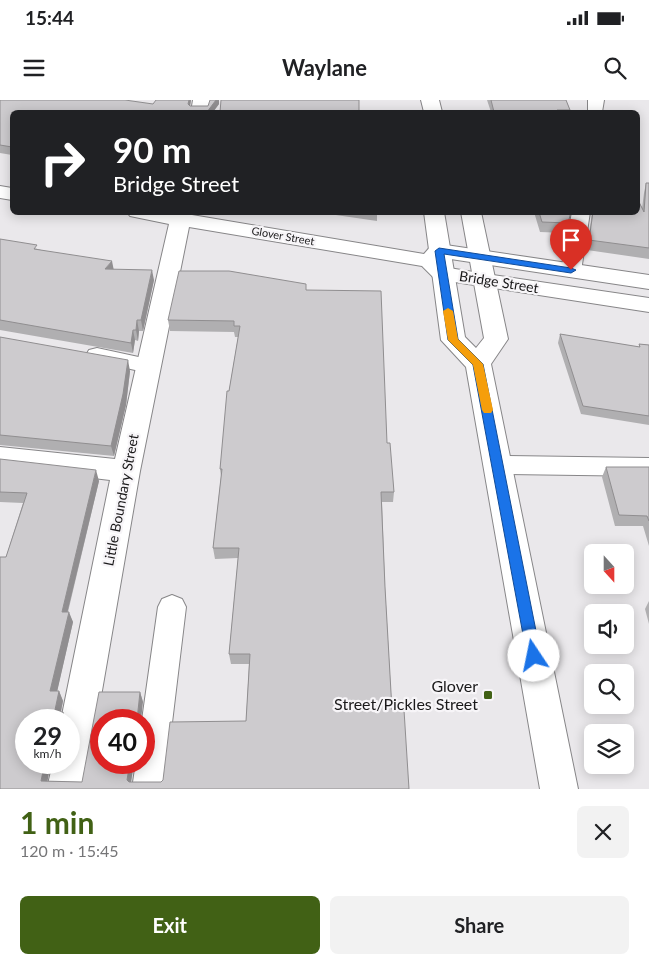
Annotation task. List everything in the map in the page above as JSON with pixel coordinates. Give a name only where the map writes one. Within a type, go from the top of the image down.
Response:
[{"type":"street","points":[[434,215],[437,261],[453,340],[478,364],[499,465],[559,789]]},
{"type":"street","points":[[472,215],[496,340],[478,364]]},
{"type":"street","name":"Glover Street","points":[[181,216],[437,261]]},
{"type":"street","name":"Little Boundary Street","points":[[66,789],[126,471],[181,216]]},
{"type":"street","name":"Bridge Street","points":[[437,261],[480,257],[649,282]]},
{"type":"street","name":"Bridge Street","points":[[437,261],[486,281],[649,304]]},
{"type":"street","points":[[0,457],[126,471]]},
{"type":"lane","points":[[571,270],[580,215]]},
{"type":"lane","points":[[76,351],[149,366]]},
{"type":"lane","points":[[499,465],[649,467]]},
{"type":"lane","points":[[148,789],[172,607]]},
{"type":"building","points":[[0,100],[125,100],[153,104],[156,100],[189,100],[188,104],[190,106],[208,106],[210,100],[216,100],[208,110],[10,110],[10,147],[0,145]]},
{"type":"building","points":[[221,100],[359,100],[359,110],[220,110]]},
{"type":"building","points":[[491,100],[566,100],[570,110],[557,110],[494,110]]},
{"type":"building","points":[[646,183],[649,183],[649,248],[589,240],[593,215],[640,215],[640,204],[644,212]]},
{"type":"building","points":[[540,215],[570,215],[568,223],[542,222]]},
{"type":"building","points":[[0,239],[37,245],[34,249],[112,261],[105,269],[152,270],[141,320],[137,320],[136,330],[133,330],[131,343],[0,320]]},
{"type":"building","points":[[179,271],[229,271],[306,284],[306,290],[381,291],[387,443],[390,443],[394,492],[381,492],[385,587],[392,710],[404,710],[409,789],[0,789],[0,557],[6,557],[27,493],[0,492],[0,459],[96,470],[62,612],[69,612],[50,691],[59,691],[55,709],[15,709],[15,774],[42,774],[41,781],[82,782],[90,740],[90,774],[128,774],[127,780],[129,782],[161,782],[163,780],[170,722],[246,721],[250,654],[229,654],[239,548],[213,548],[222,469],[220,469],[227,391],[229,391],[240,326],[234,326],[234,321],[168,320]]},
{"type":"building","points":[[560,334],[640,347],[639,344],[649,345],[649,416],[583,406]]},
{"type":"building","points":[[0,337],[128,360],[123,394],[111,446],[0,435]]},
{"type":"building","points":[[606,467],[649,467],[649,521],[647,516],[619,515]]},
{"type":"building","points":[[99,692],[140,692],[138,709],[96,709]]},
{"type":"slow traffic","points":[[448,311],[453,340],[478,364],[487,410]]},
{"type":"place","name":"Glover Street/Pickles Street","points":[[488,695]]},
{"type":"route","points":[[534,656],[499,465],[478,364],[453,340],[439,251],[571,270]]}]
